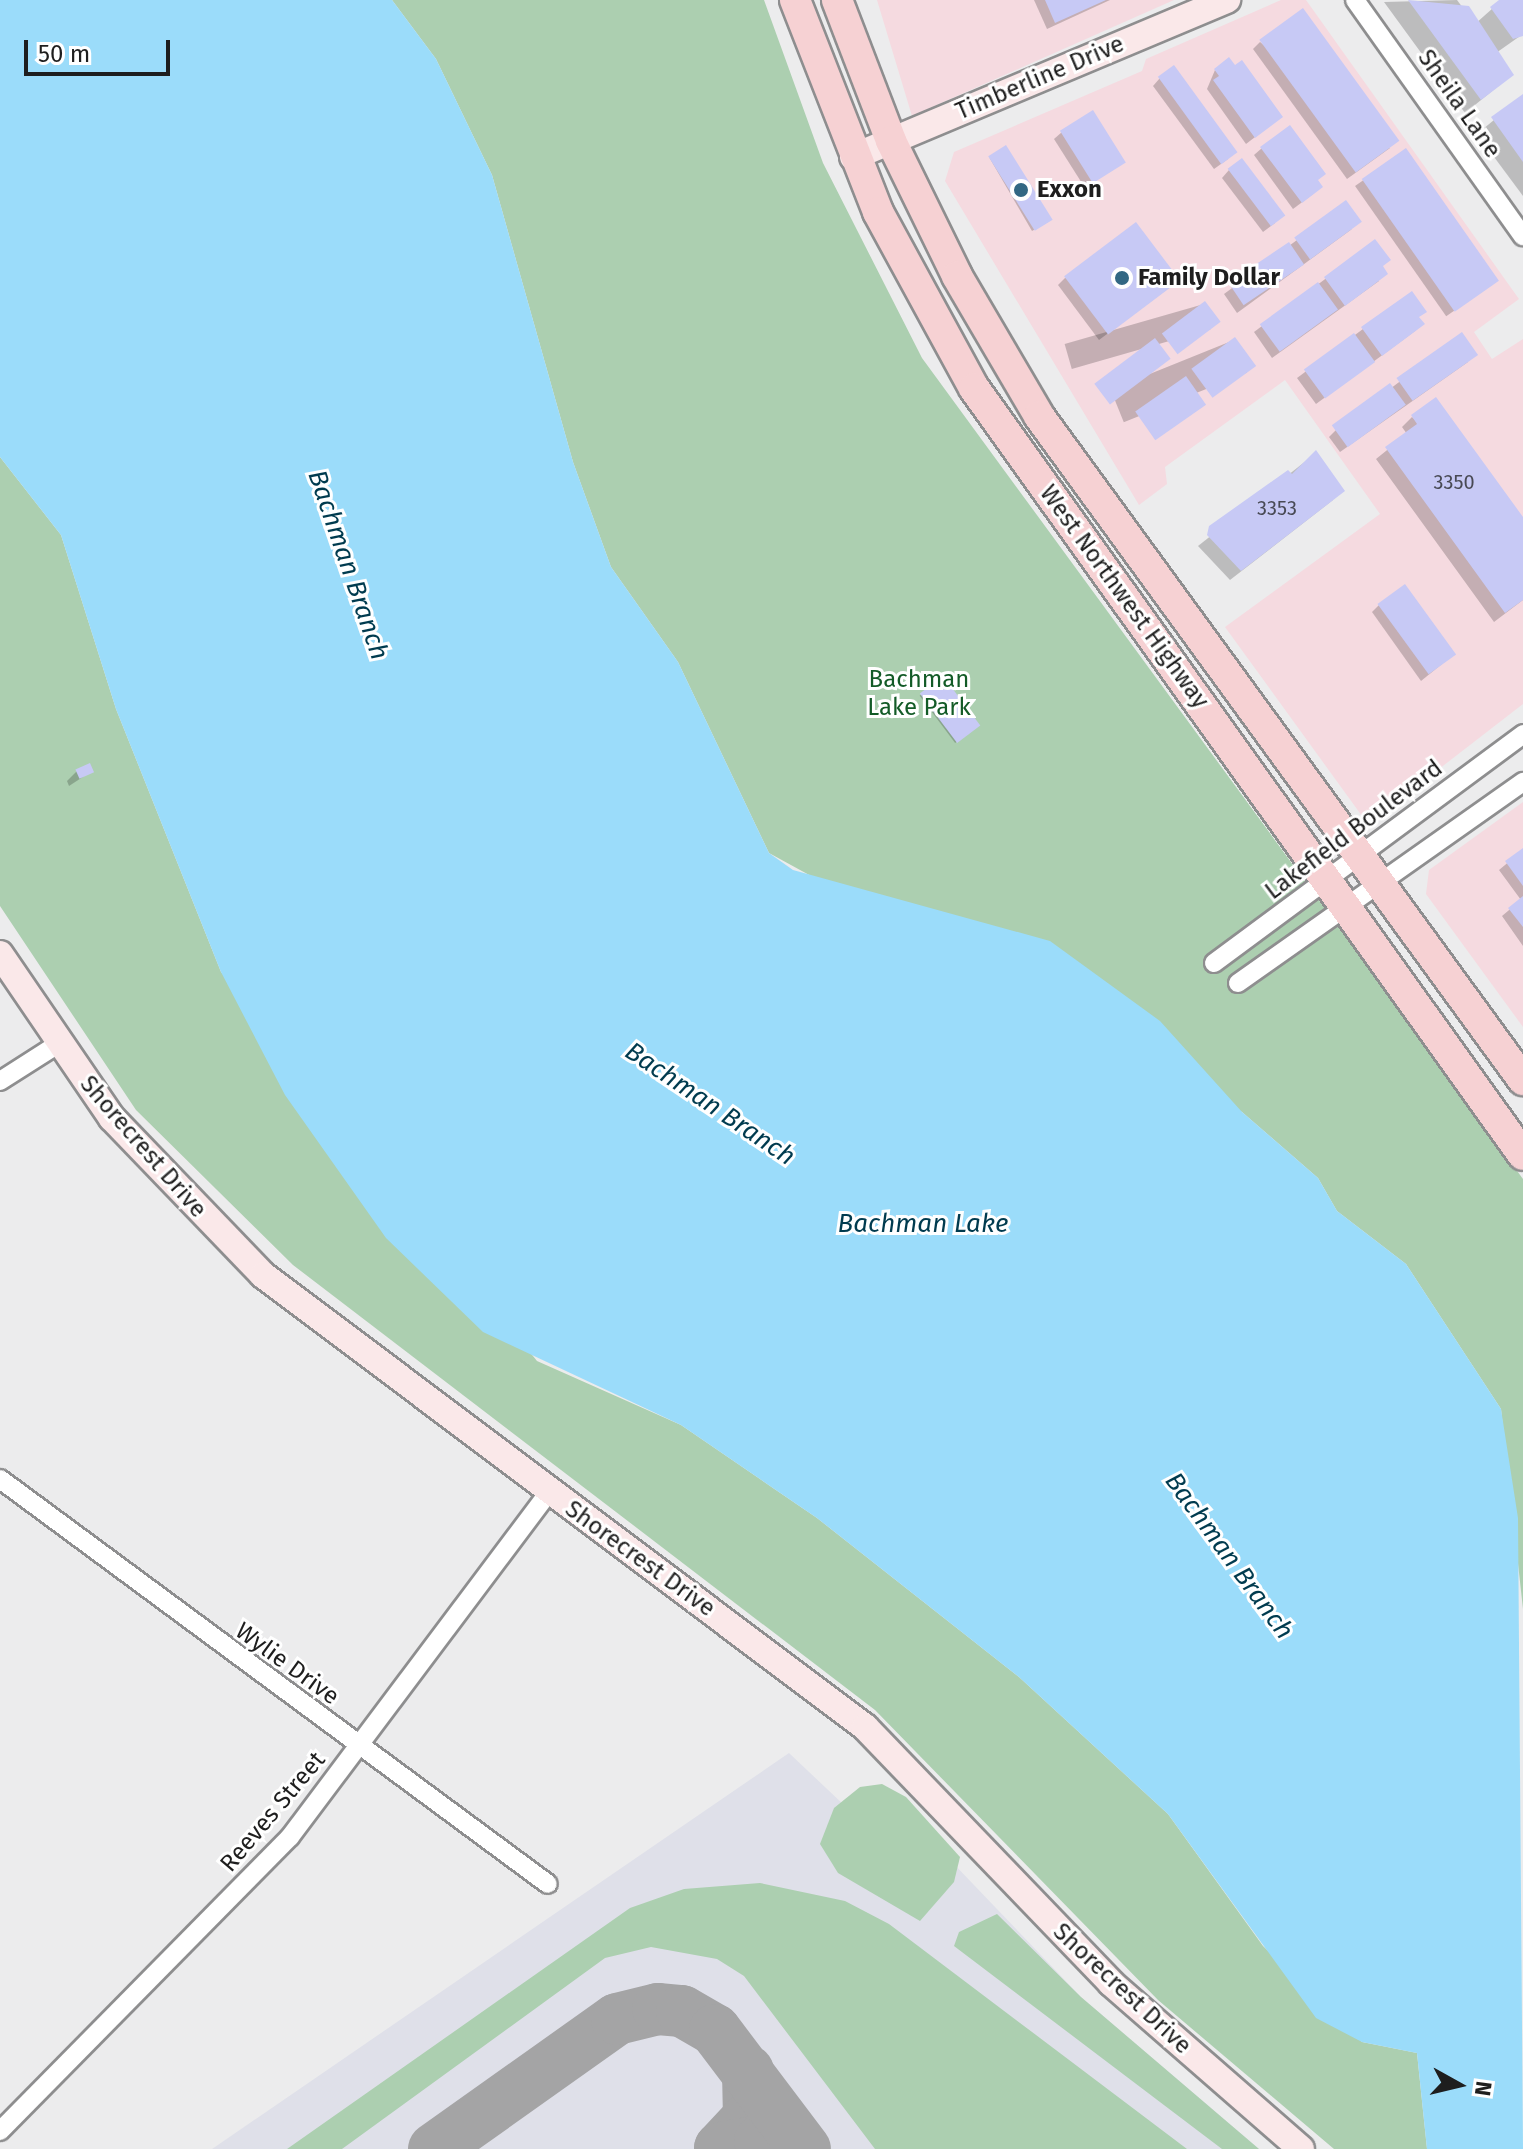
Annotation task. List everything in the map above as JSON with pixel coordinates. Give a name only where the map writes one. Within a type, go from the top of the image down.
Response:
[{"type":"main road","name":"West Northwest Highway","points":[[795,0],[853,157],[974,388],[1337,892],[1463,1077],[1523,1155]]},
{"type":"main road","name":"West Northwest Highway","points":[[837,0],[891,141],[980,317],[1103,506],[1523,1080]]},
{"type":"main road","points":[[974,388],[1074,498],[1103,506]]},
{"type":"main road","points":[[1463,1077],[1490,1082],[1523,1124]]},
{"type":"street","name":"Timberline Drive","points":[[853,157],[1227,0]]},
{"type":"street","name":"Sheila Lane","points":[[1355,0],[1523,236]]},
{"type":"street","name":"Lakefield Boulevard","points":[[1238,983],[1337,892],[1361,855],[1523,734]]},
{"type":"street","name":"Lakefield Boulevard","points":[[1214,963],[1337,892],[1379,881],[1523,782]]},
{"type":"street","name":"Shorecrest Drive","points":[[0,954],[58,1044],[161,1176],[263,1275],[548,1493],[865,1727],[1111,1983],[1301,2149]]},
{"type":"street","points":[[0,1081],[58,1044]]},
{"type":"street","name":"Wylie Drive","points":[[0,1479],[548,1884]]},
{"type":"street","name":"Reeves Street","points":[[0,2131],[290,1837],[548,1493]]},
{"type":"shaded area","points":[[877,0],[1174,0],[912,116]]},
{"type":"shaded area","points":[[1281,0],[1306,0],[1519,299],[1474,332],[1492,359],[1523,339],[1523,704],[1377,817],[1362,816],[1225,627],[1380,514],[1285,380],[1165,467],[1167,484],[1139,505],[945,181],[954,152],[1142,71],[1146,59]]},
{"type":"shaded area","points":[[1523,802],[1523,1027],[1426,894],[1429,870]]},
{"type":"shaded area","points":[[789,1753],[863,1823],[906,1814],[1081,1997],[1259,2149],[212,2149]]},
{"type":"green space","name":"Bachman Lake Park","points":[[392,0],[764,0],[823,163],[922,358],[1523,1179],[1523,1609],[1501,1409],[1406,1264],[1337,1211],[1318,1178],[1242,1112],[769,853],[678,662],[611,567],[573,462],[492,175],[436,59]]},
{"type":"green space","points":[[0,457],[61,535],[116,709],[221,972],[537,1361],[681,1425],[817,1518],[1019,1677],[1168,1814],[1263,1946],[1362,2042],[1417,2053],[1427,2149],[1334,2149],[1158,2000],[875,1710],[293,1265],[136,1110],[0,906]]},
{"type":"green space","points":[[882,1784],[906,1797],[960,1857],[954,1882],[920,1921],[838,1873],[820,1844],[834,1808],[860,1787]]},
{"type":"green space","points":[[760,1883],[845,1901],[889,1924],[1187,2149],[875,2149],[744,1976],[717,1959],[651,1947],[605,1958],[342,2149],[287,2149],[630,1908],[684,1889]]},
{"type":"green space","points":[[997,1914],[1081,1997],[1259,2149],[1222,2149],[954,1946],[959,1932]]},
{"type":"water","name":"Bachman Lake","points":[[0,0],[392,0],[436,59],[492,175],[573,462],[611,567],[678,662],[769,853],[793,870],[1050,941],[1160,1021],[1242,1112],[1318,1178],[1337,1211],[1406,1264],[1501,1409],[1518,1518],[1523,2149],[1427,2149],[1417,2053],[1362,2042],[1316,2018],[1168,1814],[1019,1677],[817,1518],[681,1425],[483,1332],[386,1238],[285,1095],[221,972],[116,709],[61,535],[0,457]]},
{"type":"building","points":[[1045,0],[1106,0],[1055,23]]},
{"type":"building","points":[[1408,0],[1469,6],[1514,75],[1481,100]]},
{"type":"building","points":[[1499,0],[1523,0],[1523,36],[1513,39],[1490,7]]},
{"type":"building","points":[[1303,8],[1399,141],[1356,172],[1259,40]]},
{"type":"building","points":[[1229,57],[1235,65],[1242,60],[1283,117],[1255,138],[1213,80],[1219,76],[1214,69]]},
{"type":"building","points":[[1174,65],[1237,152],[1221,164],[1158,77]]},
{"type":"building","points":[[1523,94],[1523,162],[1491,117]]},
{"type":"building","points":[[1093,110],[1126,163],[1093,183],[1060,131]]},
{"type":"building","points":[[1290,125],[1326,174],[1318,180],[1323,187],[1302,203],[1260,147]]},
{"type":"building","name":"Exxon","points":[[1006,145],[1053,220],[1035,231],[988,156]]},
{"type":"building","points":[[1406,148],[1499,281],[1455,312],[1362,179]]},
{"type":"building","points":[[1242,158],[1285,216],[1271,226],[1228,169]]},
{"type":"building","points":[[1346,200],[1362,222],[1310,259],[1294,238]]},
{"type":"building","name":"Family Dollar","points":[[1136,222],[1180,280],[1108,334],[1064,276]]},
{"type":"building","points":[[1375,239],[1391,260],[1383,266],[1388,274],[1345,306],[1324,277]]},
{"type":"building","points":[[1289,242],[1304,264],[1244,305],[1228,283]]},
{"type":"building","points":[[1318,282],[1338,310],[1280,352],[1260,324]]},
{"type":"building","points":[[1412,291],[1427,312],[1419,317],[1425,324],[1382,356],[1361,327]]},
{"type":"building","points":[[1205,301],[1221,322],[1178,354],[1162,333]]},
{"type":"building","points":[[1462,332],[1478,355],[1413,401],[1396,378]]},
{"type":"building","points":[[1354,333],[1375,362],[1325,399],[1304,369]]},
{"type":"building","points":[[1235,337],[1256,366],[1212,398],[1191,369]]},
{"type":"building","points":[[1155,338],[1171,359],[1110,405],[1094,384]]},
{"type":"building","points":[[1186,376],[1206,405],[1155,440],[1135,412]]},
{"type":"building","points":[[1390,383],[1406,405],[1348,447],[1332,425]]},
{"type":"building","points":[[1436,397],[1523,517],[1523,600],[1505,613],[1385,447],[1417,424],[1411,415]]},
{"type":"building","points":[[1316,450],[1345,491],[1241,571],[1207,535],[1209,526],[1288,470],[1292,474]]},
{"type":"building","points":[[1405,584],[1456,654],[1429,674],[1377,604]]},
{"type":"building","points":[[943,676],[980,726],[957,743],[920,693]]},
{"type":"building","points":[[90,763],[94,772],[79,779],[75,770]]},
{"type":"building","points":[[1523,848],[1523,886],[1505,861]]},
{"type":"building","points":[[1523,896],[1523,927],[1508,908]]},
{"type":"taxiway","points":[[434,2149],[617,2019],[658,2009],[682,2011],[715,2030],[805,2149]]},
{"type":"taxiway","points":[[748,2071],[749,2117],[720,2148],[760,2141],[792,2149]]},
{"type":"place","name":"Exxon","points":[[1021,190]]},
{"type":"place","name":"Family Dollar","points":[[1122,278]]},
{"type":"water label","name":"Bachman Branch","points":[[348,565]]},
{"type":"water label","name":"Bachman Branch","points":[[710,1104]]},
{"type":"water label","name":"Bachman Branch","points":[[1229,1556]]}]
